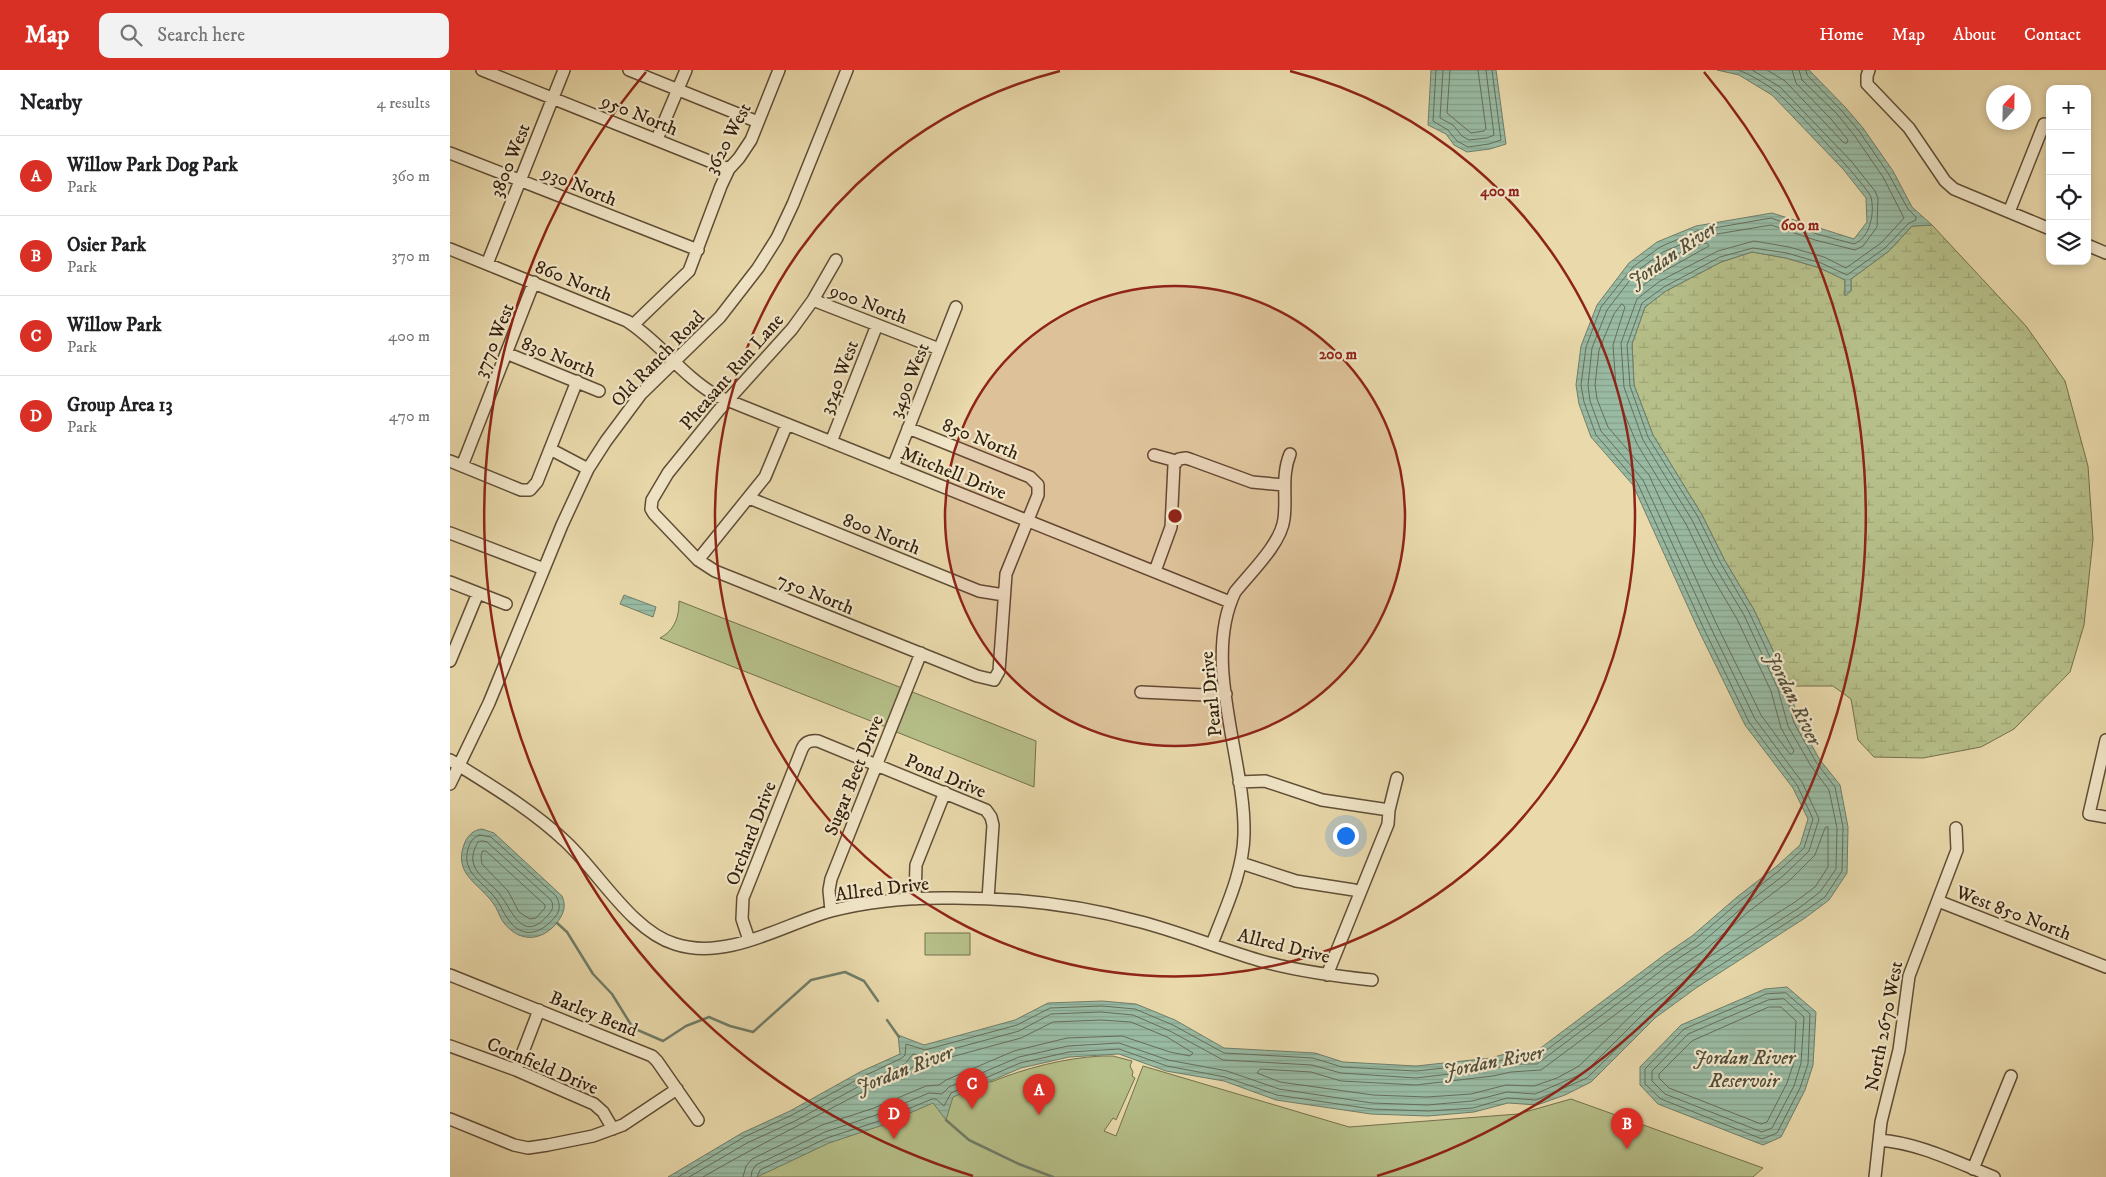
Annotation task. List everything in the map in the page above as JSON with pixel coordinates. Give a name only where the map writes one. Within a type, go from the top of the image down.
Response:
[{"type":"street","name":"950 North","points":[[482,70],[729,169]]},
{"type":"street","name":"3800 West","points":[[487,264],[564,70]]},
{"type":"street","points":[[629,70],[758,122]]},
{"type":"street","points":[[657,140],[686,70]]},
{"type":"street","name":"3620 West","points":[[633,325],[686,275],[698,250],[729,169],[751,140],[779,70]]},
{"type":"street","name":"Old Ranch Road","points":[[450,784],[454,762],[490,703],[566,514],[588,469],[606,440],[641,394],[692,346],[736,299],[777,238],[793,204],[847,70]]},
{"type":"street","points":[[1868,73],[1867,84],[1909,128],[1945,180],[1954,188],[2046,227]]},
{"type":"street","points":[[2008,212],[2044,124]]},
{"type":"street","name":"930 North","points":[[450,153],[698,250]]},
{"type":"street","points":[[2091,247],[2106,253]]},
{"type":"street","name":"860 North","points":[[450,249],[612,314],[633,325],[673,362]]},
{"type":"street","name":"Pheasant Run Lane","points":[[651,504],[668,474],[727,401],[780,344],[813,300],[836,260]]},
{"type":"street","name":"3770 West","points":[[462,466],[534,282]]},
{"type":"street","name":"900 North","points":[[813,300],[939,349]]},
{"type":"street","name":"3490 West","points":[[893,467],[956,307]]},
{"type":"street","name":"3540 West","points":[[831,442],[877,325]]},
{"type":"street","name":"830 North","points":[[506,353],[599,391]]},
{"type":"street","name":"Mitchell Drive","points":[[673,362],[702,387],[727,401],[1230,602]]},
{"type":"street","points":[[450,462],[527,490],[535,486],[577,381]]},
{"type":"street","points":[[698,560],[765,477],[787,424]]},
{"type":"street","name":"850 North","points":[[908,428],[1030,477],[1038,485],[1039,491],[1028,520]]},
{"type":"street","points":[[550,449],[588,469]]},
{"type":"street","name":"Pearl Drive","points":[[1212,944],[1241,863],[1244,823],[1226,694],[1222,641],[1224,624],[1235,592],[1280,534],[1284,518],[1285,470],[1290,454]]},
{"type":"street","points":[[1154,456],[1176,462],[1186,458],[1252,482],[1284,485]]},
{"type":"street","points":[[1155,571],[1172,527],[1173,469],[1176,462]]},
{"type":"street","name":"800 North","points":[[749,498],[979,591],[1004,595]]},
{"type":"street","name":"750 North","points":[[651,504],[654,514],[698,560],[724,575],[994,680],[1000,671],[1004,595]]},
{"type":"street","points":[[1004,595],[1006,574],[1028,520]]},
{"type":"street","points":[[450,533],[544,569]]},
{"type":"street","points":[[450,582],[506,604]]},
{"type":"street","points":[[450,661],[478,593]]},
{"type":"street","name":"Sugar Beet Drive","points":[[831,911],[829,890],[831,879],[921,653]]},
{"type":"street","points":[[1140,692],[1226,694]]},
{"type":"street","points":[[2106,740],[2089,814],[2106,817]]},
{"type":"street","name":"Pond Drive","points":[[808,742],[818,741],[983,808],[991,817],[993,829],[988,899]]},
{"type":"street","name":"Orchard Drive","points":[[749,940],[742,919],[743,898],[802,749],[808,742]]},
{"type":"street","name":"Allred Drive","points":[[454,762],[514,801],[556,834],[578,854],[634,918],[658,936],[676,945],[705,949],[725,947],[831,911],[915,899],[988,899],[1047,904],[1113,915],[1157,926],[1275,964],[1327,975],[1372,980]]},
{"type":"street","points":[[1327,975],[1388,824],[1396,778]]},
{"type":"street","points":[[1239,782],[1266,781],[1322,800],[1389,810]]},
{"type":"street","points":[[915,899],[916,865],[945,792]]},
{"type":"street","name":"North 2670 West","points":[[1875,1177],[1881,1122],[1899,1050],[1908,976],[1956,850],[1956,828]]},
{"type":"street","points":[[1241,863],[1296,881],[1354,890],[1360,893]]},
{"type":"street","name":"West 850 North","points":[[1938,901],[2106,967]]},
{"type":"street","name":"Barley Bend","points":[[450,975],[652,1056],[698,1120]]},
{"type":"street","points":[[516,1070],[539,1010]]},
{"type":"street","name":"Cornfield Drive","points":[[450,1047],[516,1070],[594,1104],[603,1112],[613,1129]]},
{"type":"street","points":[[1973,1168],[2011,1076]]},
{"type":"street","points":[[450,1119],[514,1145],[528,1148],[583,1139],[613,1129],[631,1120],[677,1090]]},
{"type":"street","points":[[1879,1140],[1898,1141],[1914,1145],[1994,1177]]},
{"type":"green space","points":[[1932,225],[2026,326],[2065,381],[2088,466],[2093,539],[2084,625],[2070,672],[2014,729],[1981,747],[1923,758],[1874,757],[1858,740],[1851,699],[1833,686],[1789,685],[1754,610],[1724,559],[1702,515],[1653,435],[1634,385],[1632,344],[1645,307],[1666,291],[1721,262],[1752,252],[1786,258],[1820,268],[1845,280],[1845,295],[1851,291],[1851,279],[1889,251],[1912,226]]},
{"type":"green space","points":[[679,601],[902,688],[886,727],[660,638],[673,627]]},
{"type":"green space","points":[[910,691],[1036,741],[1034,787],[894,731]]},
{"type":"green space","points":[[925,933],[970,933],[970,955],[925,955]]},
{"type":"green space","points":[[1113,1056],[1132,1061],[1130,1066],[1133,1072],[1132,1076],[1135,1078],[1116,1120],[1113,1118],[1104,1131],[1116,1136],[1143,1066],[1349,1127],[1518,1114],[1571,1099],[1763,1168],[1753,1177],[745,1177],[976,1076],[991,1082],[1045,1064]]},
{"type":"water","points":[[1431,70],[1496,70],[1506,144],[1490,149],[1467,152],[1454,145],[1446,134],[1428,125]]},
{"type":"water","name":"Jordan River","points":[[1717,70],[1809,70],[1863,128],[1893,171],[1912,207],[1932,225],[1912,226],[1889,251],[1851,279],[1851,291],[1845,296],[1845,280],[1820,268],[1786,258],[1752,252],[1721,262],[1666,291],[1645,307],[1632,344],[1634,385],[1653,435],[1702,515],[1724,559],[1754,610],[1789,685],[1798,721],[1820,760],[1840,785],[1848,827],[1847,873],[1829,900],[1805,918],[1696,988],[1655,1018],[1591,1082],[1565,1095],[1537,1105],[1508,1103],[1474,1112],[1428,1116],[1371,1114],[1276,1100],[1224,1081],[1166,1071],[1119,1054],[1069,1057],[1021,1068],[953,1097],[946,1120],[933,1103],[880,1126],[829,1143],[757,1177],[668,1177],[742,1133],[790,1111],[860,1072],[900,1054],[898,1035],[924,1045],[1015,1020],[1048,1003],[1102,1001],[1136,1004],[1175,1020],[1224,1048],[1315,1053],[1343,1062],[1416,1066],[1491,1058],[1508,1053],[1534,1053],[1692,936],[1800,845],[1808,819],[1793,788],[1745,725],[1698,629],[1633,485],[1591,437],[1579,404],[1576,385],[1581,346],[1597,305],[1629,263],[1657,242],[1696,226],[1772,213],[1854,239],[1867,222],[1866,198],[1843,169],[1772,95],[1739,75]]},
{"type":"water","points":[[624,595],[656,607],[653,617],[620,604]]},
{"type":"water","points":[[482,829],[494,833],[562,896],[564,907],[562,914],[556,924],[544,934],[524,937],[510,929],[502,921],[493,903],[468,877],[462,862],[465,842],[472,833]]},
{"type":"water","name":"Jordan River Reservoir","points":[[1787,987],[1816,1012],[1813,1065],[1805,1090],[1781,1137],[1763,1145],[1658,1104],[1640,1085],[1640,1067],[1681,1025],[1765,989]]},
{"type":"waterway","points":[[557,923],[567,932],[593,974],[612,994],[633,1028],[663,1041],[686,1026],[709,1017],[730,1026],[753,1032],[811,980],[845,972],[864,981],[878,1001]]},
{"type":"waterway","points":[[887,1020],[899,1037]]},
{"type":"waterway","points":[[946,1120],[969,1140],[1019,1164],[1053,1177]]},
{"type":"place","name":"Willow Park","points":[[972,1109]]},
{"type":"place","name":"Willow Park Dog Park","points":[[1039,1115]]},
{"type":"place","name":"Group Area 13","points":[[894,1139]]},
{"type":"place","name":"Osier Park","points":[[1627,1149]]}]
